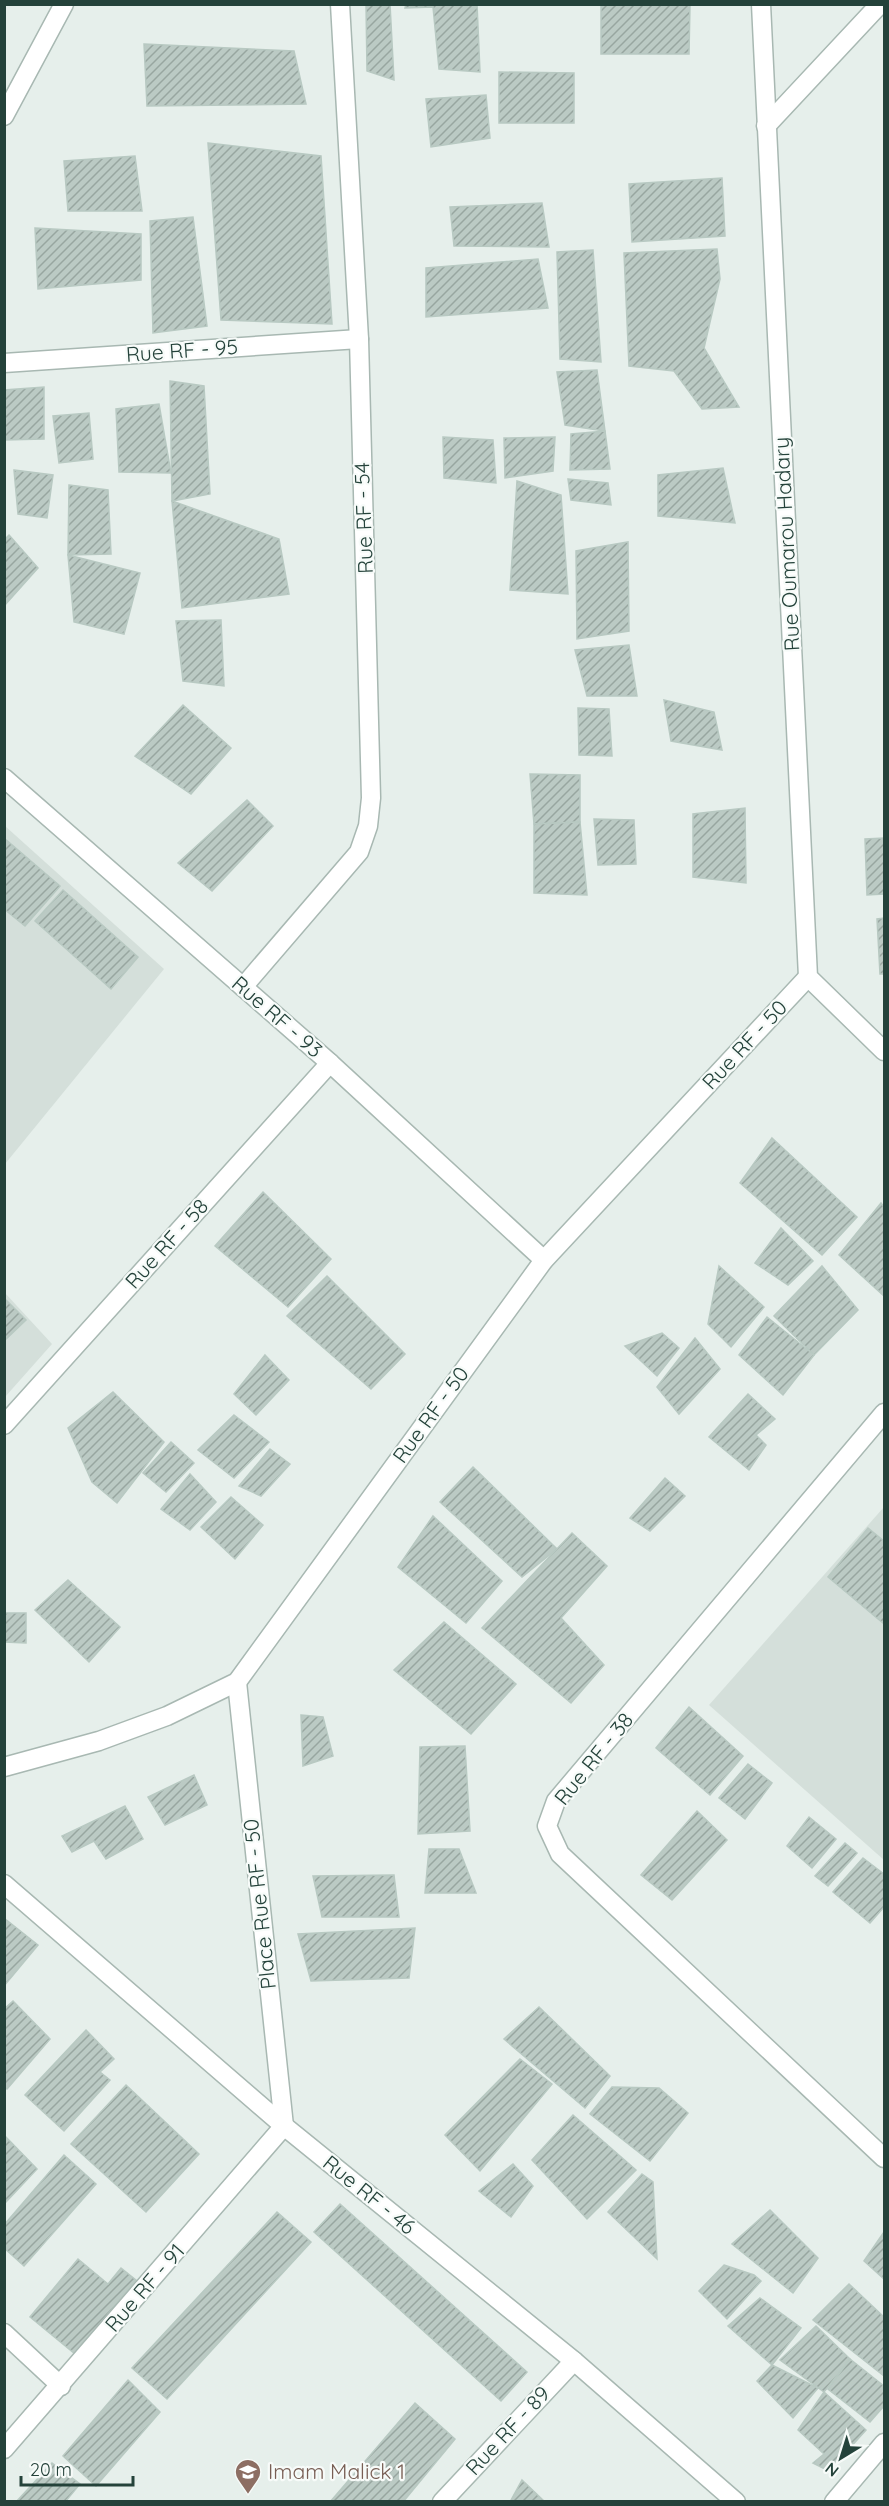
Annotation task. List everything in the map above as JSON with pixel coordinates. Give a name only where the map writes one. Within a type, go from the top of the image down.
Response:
[{"type":"street","points":[[4,116],[64,4]]},
{"type":"street","name":"Rue RF - 54","points":[[243,987],[358,852],[368,826],[371,798],[359,339],[340,4]]},
{"type":"street","name":"Rue Oumarou Hadary","points":[[761,4],[808,977]]},
{"type":"street","points":[[766,126],[880,4]]},
{"type":"street","name":"Rue RF - 95","points":[[4,363],[359,339]]},
{"type":"street","name":"Rue RF - 93","points":[[4,778],[330,1063],[544,1260]]},
{"type":"street","points":[[808,977],[885,1052]]},
{"type":"street","name":"Rue RF - 50","points":[[4,1767],[99,1741],[167,1716],[237,1682],[544,1260],[808,977]]},
{"type":"street","name":"Rue RF - 58","points":[[4,1425],[330,1063]]},
{"type":"street","name":"Rue RF - 38","points":[[885,1413],[556,1801],[547,1826],[560,1854],[885,2158]]},
{"type":"street","name":"Place Rue RF - 50","points":[[237,1682],[284,2126]]},
{"type":"street","name":"Rue RF - 46","points":[[4,1884],[284,2126],[574,2361],[736,2502]]},
{"type":"street","name":"Rue RF - 91","points":[[4,2449],[61,2386],[284,2126]]},
{"type":"street","points":[[4,2333],[61,2386]]},
{"type":"street","name":"Rue RF - 89","points":[[442,2502],[574,2361]]},
{"type":"street","points":[[834,2502],[885,2443]]},
{"type":"shaded area","points":[[5,826],[164,969],[5,1164]]},
{"type":"shaded area","points":[[5,1293],[52,1344],[5,1397]]},
{"type":"shaded area","points":[[884,1507],[884,1860],[709,1705]]},
{"type":"building","points":[[366,4],[390,4],[394,80],[367,71]]},
{"type":"building","points":[[406,4],[477,4],[480,72],[439,69],[433,7],[405,8]]},
{"type":"building","points":[[601,4],[690,4],[689,54],[601,54]]},
{"type":"building","points":[[144,44],[294,51],[306,104],[147,106]]},
{"type":"building","points":[[499,72],[574,73],[574,123],[499,123]]},
{"type":"building","points":[[486,95],[490,138],[431,147],[426,99]]},
{"type":"building","points":[[208,143],[321,156],[332,324],[221,320]]},
{"type":"building","points":[[135,156],[142,211],[68,211],[64,161]]},
{"type":"building","points":[[722,178],[725,236],[632,242],[629,184]]},
{"type":"building","points":[[542,203],[549,247],[454,246],[450,207]]},
{"type":"building","points":[[193,217],[207,326],[153,333],[150,221]]},
{"type":"building","points":[[35,228],[141,234],[141,280],[38,289]]},
{"type":"building","points":[[717,249],[720,279],[704,348],[739,407],[702,409],[674,371],[629,366],[624,253]]},
{"type":"building","points":[[593,250],[601,362],[560,359],[557,252]]},
{"type":"building","points":[[538,259],[548,308],[426,317],[426,268]]},
{"type":"building","points":[[597,370],[605,431],[565,425],[557,372]]},
{"type":"building","points":[[170,381],[204,386],[210,494],[172,501]]},
{"type":"building","points":[[44,387],[44,439],[4,440],[4,390]]},
{"type":"building","points":[[159,404],[171,473],[119,472],[116,409]]},
{"type":"building","points":[[89,413],[93,459],[59,463],[53,416]]},
{"type":"building","points":[[605,431],[610,469],[570,470],[571,434]]},
{"type":"building","points":[[443,437],[493,440],[496,483],[444,478]]},
{"type":"building","points":[[555,437],[553,471],[505,478],[504,438]]},
{"type":"building","points":[[723,468],[735,523],[658,516],[658,475]]},
{"type":"building","points":[[14,470],[53,475],[47,518],[18,514]]},
{"type":"building","points":[[568,479],[608,483],[611,505],[571,500]]},
{"type":"building","points":[[517,481],[561,495],[568,594],[510,590]]},
{"type":"building","points":[[69,485],[108,490],[111,554],[68,555]]},
{"type":"building","points":[[172,501],[279,539],[289,594],[182,608]]},
{"type":"building","points":[[9,535],[38,568],[4,606],[4,540]]},
{"type":"building","points":[[628,542],[629,631],[577,639],[576,551]]},
{"type":"building","points":[[68,555],[140,573],[124,634],[74,622]]},
{"type":"building","points":[[221,620],[224,686],[183,681],[176,621]]},
{"type":"building","points":[[629,645],[637,696],[587,696],[575,650]]},
{"type":"building","points":[[664,700],[714,712],[722,750],[671,741]]},
{"type":"building","points":[[183,705],[231,748],[191,794],[135,756]]},
{"type":"building","points":[[578,708],[609,709],[612,756],[579,755]]},
{"type":"building","points":[[530,774],[580,775],[580,822],[534,824]]},
{"type":"building","points":[[247,800],[273,826],[212,891],[178,863]]},
{"type":"building","points":[[745,808],[746,883],[693,877],[693,814]]},
{"type":"building","points":[[594,819],[634,820],[636,864],[598,865]]},
{"type":"building","points":[[580,822],[587,895],[534,893],[534,824]]},
{"type":"building","points":[[4,838],[60,886],[25,926],[4,909]]},
{"type":"building","points":[[884,838],[884,894],[867,895],[865,839]]},
{"type":"building","points":[[63,890],[138,957],[111,989],[35,921]]},
{"type":"building","points":[[884,918],[884,974],[880,974],[877,919]]},
{"type":"building","points":[[772,1138],[857,1217],[822,1255],[740,1183]]},
{"type":"building","points":[[263,1192],[331,1259],[288,1307],[215,1246]]},
{"type":"building","points":[[881,1203],[884,1207],[884,1296],[839,1255]]},
{"type":"building","points":[[781,1228],[813,1261],[788,1285],[755,1263]]},
{"type":"building","points":[[719,1266],[764,1307],[731,1347],[708,1324]]},
{"type":"building","points":[[822,1266],[858,1310],[814,1355],[774,1316]]},
{"type":"building","points":[[327,1276],[405,1354],[371,1389],[287,1316]]},
{"type":"building","points":[[4,1298],[26,1320],[4,1341]]},
{"type":"building","points":[[767,1317],[814,1355],[783,1395],[739,1355]]},
{"type":"building","points":[[662,1333],[679,1348],[657,1376],[625,1346]]},
{"type":"building","points":[[695,1338],[720,1369],[679,1414],[657,1387]]},
{"type":"building","points":[[265,1355],[289,1380],[256,1415],[234,1394]]},
{"type":"building","points":[[113,1392],[164,1442],[117,1503],[92,1482],[68,1428]]},
{"type":"building","points":[[748,1394],[775,1419],[756,1435],[766,1445],[749,1470],[709,1437]]},
{"type":"building","points":[[234,1415],[269,1442],[234,1478],[198,1450]]},
{"type":"building","points":[[171,1442],[194,1463],[166,1492],[143,1473]]},
{"type":"building","points":[[270,1449],[290,1464],[261,1496],[239,1486]]},
{"type":"building","points":[[473,1467],[557,1549],[522,1577],[440,1502]]},
{"type":"building","points":[[190,1474],[216,1502],[190,1530],[161,1509]]},
{"type":"building","points":[[665,1478],[685,1496],[650,1531],[630,1518]]},
{"type":"building","points":[[231,1497],[263,1525],[235,1559],[201,1527]]},
{"type":"building","points":[[433,1516],[502,1581],[466,1623],[398,1567]]},
{"type":"building","points":[[868,1528],[884,1541],[884,1624],[828,1577]]},
{"type":"building","points":[[572,1533],[607,1566],[561,1618],[604,1665],[571,1703],[482,1628]]},
{"type":"building","points":[[68,1580],[120,1627],[89,1662],[35,1610]]},
{"type":"building","points":[[4,1613],[26,1613],[26,1643],[4,1642]]},
{"type":"building","points":[[444,1622],[516,1684],[471,1734],[394,1670]]},
{"type":"building","points":[[689,1707],[743,1756],[710,1795],[656,1748]]},
{"type":"building","points":[[301,1715],[323,1717],[333,1756],[303,1766]]},
{"type":"building","points":[[465,1746],[470,1831],[418,1834],[420,1747]]},
{"type":"building","points":[[748,1764],[772,1783],[745,1819],[719,1798]]},
{"type":"building","points":[[194,1775],[207,1805],[165,1825],[148,1797]]},
{"type":"building","points":[[125,1806],[143,1839],[106,1859],[94,1841],[72,1852],[62,1836]]},
{"type":"building","points":[[697,1811],[727,1840],[672,1900],[641,1875]]},
{"type":"building","points":[[809,1817],[836,1839],[812,1868],[787,1846]]},
{"type":"building","points":[[845,1843],[857,1853],[828,1886],[815,1876]]},
{"type":"building","points":[[429,1849],[459,1849],[476,1893],[425,1893]]},
{"type":"building","points":[[863,1858],[884,1874],[884,1907],[870,1923],[833,1892]]},
{"type":"building","points":[[394,1875],[399,1917],[322,1917],[313,1876]]},
{"type":"building","points":[[4,1918],[38,1945],[4,1986]]},
{"type":"building","points":[[415,1928],[409,1978],[311,1981],[298,1934]]},
{"type":"building","points":[[13,2001],[50,2039],[7,2089],[4,2087],[4,2009]]},
{"type":"building","points":[[539,2007],[610,2076],[585,2108],[504,2039]]},
{"type":"building","points":[[86,2030],[114,2059],[100,2072],[110,2080],[64,2131],[25,2095]]},
{"type":"building","points":[[520,2059],[552,2084],[480,2171],[445,2135]]},
{"type":"building","points":[[126,2085],[199,2154],[146,2212],[71,2144]]},
{"type":"building","points":[[612,2087],[659,2088],[688,2113],[650,2161],[590,2114]]},
{"type":"building","points":[[573,2115],[636,2170],[587,2219],[532,2160]]},
{"type":"building","points":[[4,2135],[37,2169],[4,2204]]},
{"type":"building","points":[[64,2155],[96,2184],[24,2266],[4,2248],[4,2225]]},
{"type":"building","points":[[513,2164],[533,2186],[511,2217],[479,2191]]},
{"type":"building","points":[[642,2174],[653,2182],[657,2259],[608,2212]]},
{"type":"building","points":[[340,2204],[527,2372],[501,2401],[314,2232]]},
{"type":"building","points":[[770,2210],[818,2258],[793,2293],[732,2244]]},
{"type":"building","points":[[277,2212],[311,2242],[167,2399],[132,2368]]},
{"type":"building","points":[[884,2232],[884,2279],[864,2261]]},
{"type":"building","points":[[78,2259],[108,2284],[121,2268],[136,2280],[75,2354],[30,2317]]},
{"type":"building","points":[[724,2265],[754,2275],[761,2281],[727,2319],[699,2291]]},
{"type":"building","points":[[849,2284],[884,2317],[884,2376],[813,2320]]},
{"type":"building","points":[[760,2298],[801,2328],[772,2365],[728,2326]]},
{"type":"building","points":[[816,2326],[850,2359],[824,2392],[780,2360]]},
{"type":"building","points":[[850,2359],[884,2386],[884,2406],[870,2422],[828,2389]]},
{"type":"building","points":[[772,2365],[818,2388],[793,2418],[757,2381]]},
{"type":"building","points":[[128,2380],[160,2412],[96,2486],[63,2456]]},
{"type":"building","points":[[824,2392],[866,2430],[829,2471],[813,2463],[824,2454],[798,2430]]},
{"type":"building","points":[[415,2403],[455,2439],[403,2502],[330,2502]]},
{"type":"building","points":[[52,2463],[80,2484],[65,2502],[16,2502]]},
{"type":"building","points":[[522,2480],[545,2502],[510,2502]]},
{"type":"place","name":"Imam Malick 1","points":[[248,2495]]}]
